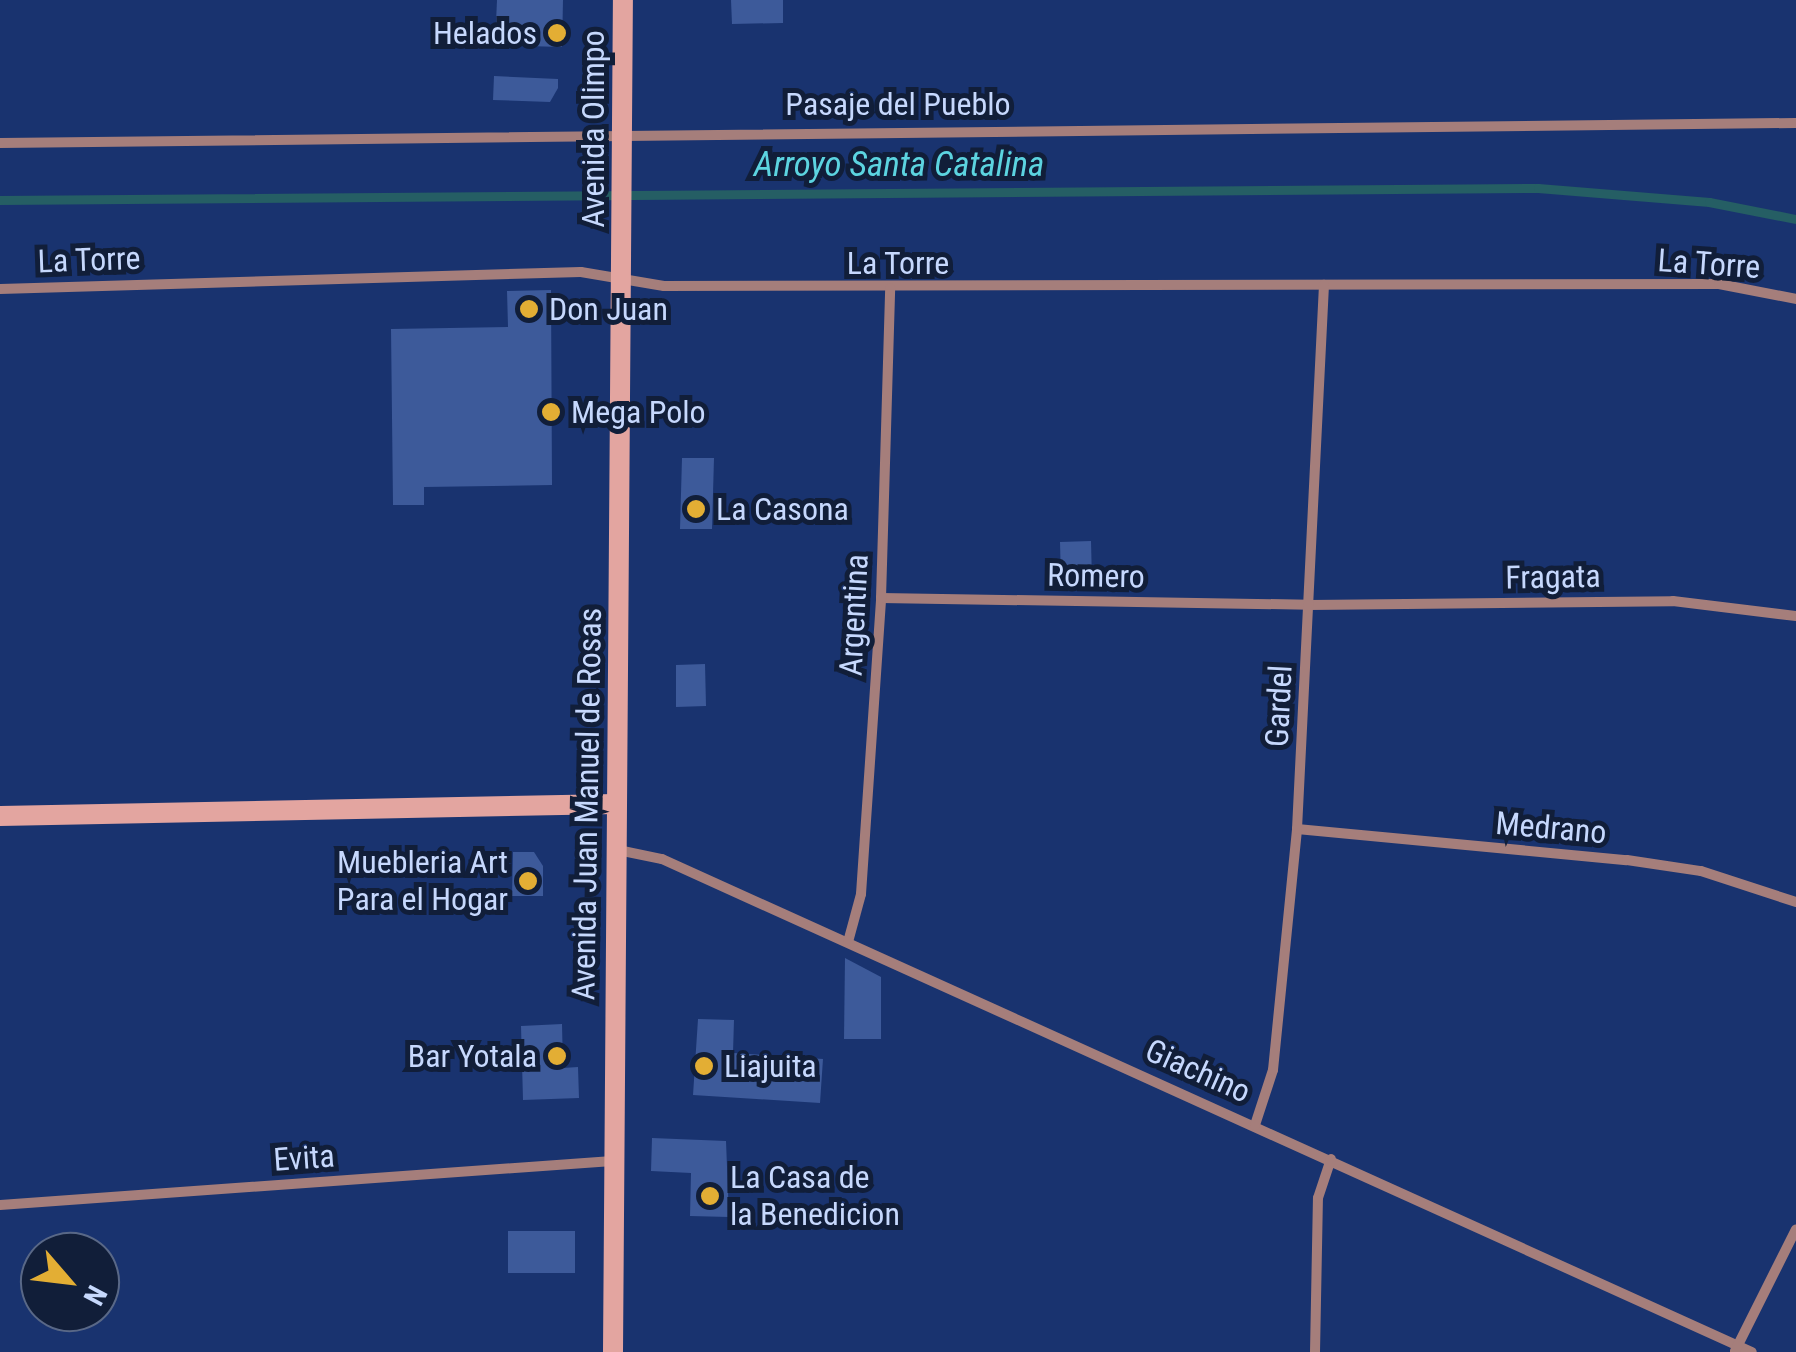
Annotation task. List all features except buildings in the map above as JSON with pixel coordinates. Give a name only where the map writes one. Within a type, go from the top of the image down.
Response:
[{"type":"street","name":"Avenida Olimpo","points":[[623,0],[624,258]]},
{"type":"street","name":"Pasaje del Pueblo","points":[[0,143],[622,132],[1796,123]]},
{"type":"street","name":"Avenida Juan Manuel de Rosas","points":[[613,1352],[624,258]]},
{"type":"street","name":"La Torre","points":[[0,289],[581,272],[664,286],[1720,284],[1796,299]]},
{"type":"street","name":"Gardel","points":[[1255,1125],[1273,1070],[1297,830],[1324,286]]},
{"type":"street","name":"Argentina","points":[[848,942],[861,894],[881,598],[890,288]]},
{"type":"street","name":"Romero","points":[[881,598],[1310,605]]},
{"type":"street","name":"Fragata","points":[[1310,605],[1673,601],[1796,616]]},
{"type":"street","points":[[0,816],[616,804]]},
{"type":"street","name":"Medrano","points":[[1297,830],[1701,870],[1796,902]]},
{"type":"street","name":"Giachino","points":[[618,850],[662,859],[1331,1159],[1736,1349],[1752,1352]]},
{"type":"street","points":[[1315,1352],[1318,1198],[1331,1159]]},
{"type":"street","name":"Evita","points":[[0,1205],[612,1161]]},
{"type":"street","points":[[1736,1349],[1796,1230]]},
{"type":"waterway","name":"Arroyo Santa Catalina","points":[[0,200],[1538,188],[1709,202],[1796,219]]},
{"type":"place","name":"Helados","points":[[557,33]]},
{"type":"place","name":"Don Juan","points":[[529,309]]},
{"type":"place","name":"Mega Polo","points":[[551,412]]},
{"type":"place","name":"La Casona","points":[[696,509]]},
{"type":"place","name":"Muebleria Art Para el Hogar","points":[[528,881]]},
{"type":"place","name":"Bar Yotala","points":[[557,1056]]},
{"type":"place","name":"Liajuita","points":[[704,1066]]},
{"type":"place","name":"La Casa de la Benedicion","points":[[710,1196]]}]
